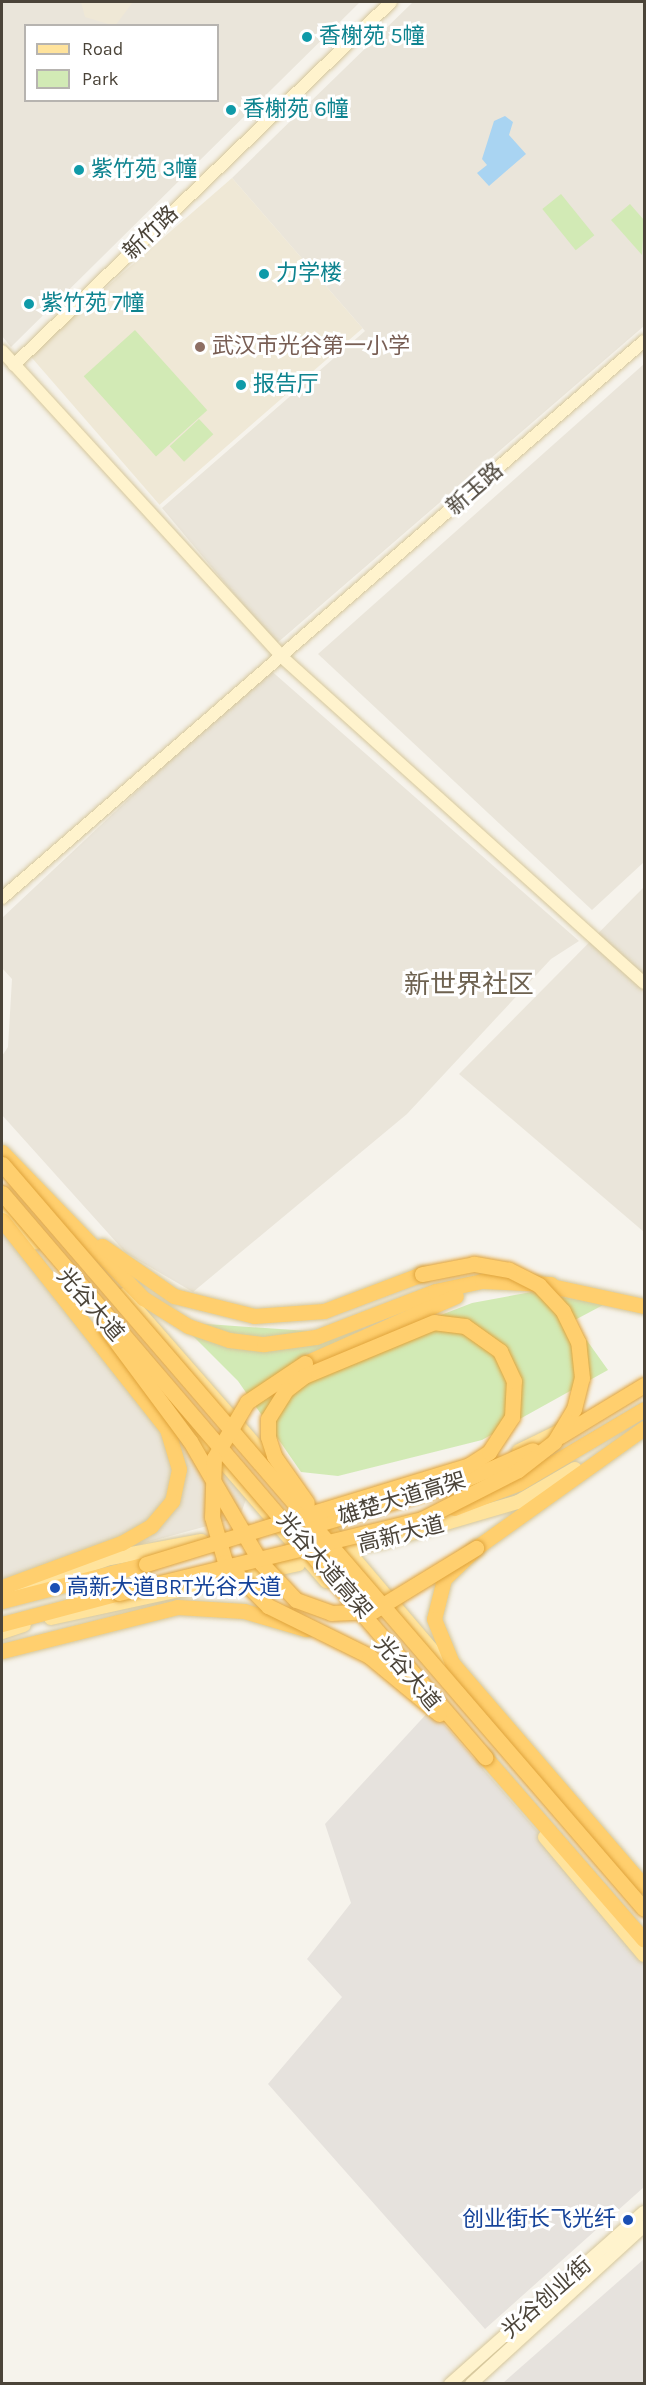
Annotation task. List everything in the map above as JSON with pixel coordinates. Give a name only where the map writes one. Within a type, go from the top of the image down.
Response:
[{"type":"highway","points":[[2,1139],[115,1258],[157,1288],[202,1307],[290,1317],[341,1306],[422,1274],[474,1264],[509,1270],[545,1291],[572,1326],[581,1359],[579,1394],[566,1425],[518,1470],[422,1519]]},
{"type":"highway","points":[[2,1154],[143,1298],[188,1326],[229,1340],[264,1344],[316,1337],[435,1292],[482,1281],[551,1284],[645,1306]]},
{"type":"highway","name":"光谷大道高架","points":[[2,1164],[645,1909]]},
{"type":"highway","name":"光谷大道高架","points":[[2,1193],[485,1757],[645,1940]]},
{"type":"highway","points":[[2,1220],[167,1430],[178,1469],[172,1501],[151,1526],[121,1543],[2,1587]]},
{"type":"highway","points":[[38,1236],[190,1441],[270,1576],[296,1600],[331,1613],[373,1611],[476,1548],[645,1428]]},
{"type":"highway","points":[[485,1757],[386,1667],[268,1606],[225,1562],[212,1517],[210,1480],[214,1458],[236,1416],[284,1374],[440,1301],[517,1284],[551,1284]]},
{"type":"highway","points":[[146,1564],[312,1515],[324,1512],[412,1486],[489,1452],[512,1417],[514,1381],[500,1351],[465,1326],[414,1327],[304,1376],[286,1390],[268,1419],[274,1456],[289,1480],[311,1509],[318,1518],[325,1527],[353,1565],[389,1612]]},
{"type":"highway","name":"雄楚大道高架","points":[[2,1601],[354,1515],[462,1481],[532,1451],[645,1385]]},
{"type":"highway","name":"雄楚大道高架","points":[[2,1624],[422,1519],[519,1483],[645,1409]]},
{"type":"highway","points":[[476,1548],[439,1589],[434,1619],[441,1648],[645,1886]]},
{"type":"highway","points":[[2,1651],[177,1606],[244,1611],[318,1633]]},
{"type":"main road","name":"光谷大道","points":[[2,1154],[345,1548],[645,1900]]},
{"type":"main road","name":"光谷大道","points":[[2,1205],[645,1955]]},
{"type":"main road","name":"高新大道","points":[[2,1595],[110,1558],[319,1518],[511,1455],[645,1379]]},
{"type":"main road","name":"高新大道","points":[[2,1632],[298,1564],[302,1556],[345,1548],[518,1502],[645,1422]]},
{"type":"street","name":"新竹路","points":[[15,364],[391,2]]},
{"type":"street","name":"新玉路","points":[[2,898],[645,341]]},
{"type":"street","points":[[2,351],[282,657],[645,983]]},
{"type":"street","name":"光谷创业街","points":[[450,2384],[645,2212]]},
{"type":"street","name":"光谷创业街","points":[[471,2384],[645,2226]]},
{"type":"shaded area","points":[[2,2],[360,2],[11,347],[2,336]]},
{"type":"shaded area","points":[[81,2],[133,2],[116,24],[85,17]]},
{"type":"shaded area","points":[[413,2],[644,2],[644,326],[276,644],[162,508],[365,331],[232,178]]},
{"type":"shaded area","name":"武汉市光谷第一小学","points":[[232,178],[363,328],[160,505],[29,354]]},
{"type":"shaded area","points":[[644,364],[644,862],[592,910],[318,654]]},
{"type":"shaded area","points":[[268,668],[579,941],[551,959],[407,1114],[193,1292],[126,1253],[2,1115],[2,1056],[8,1047],[12,979],[2,968],[2,918]]},
{"type":"shaded area","points":[[644,887],[644,1232],[459,1074]]},
{"type":"shaded area","points":[[2,1223],[239,1483],[246,1499],[240,1517],[2,1582]]},
{"type":"shaded area","points":[[431,1709],[644,1954],[644,2187],[485,2329],[268,2084],[342,1997],[307,1959],[351,1903],[325,1824]]},
{"type":"shaded area","points":[[644,2259],[644,2383],[503,2383]]},
{"type":"green space","points":[[561,194],[594,235],[576,250],[542,209]]},
{"type":"green space","points":[[630,204],[644,220],[642,255],[611,220]]},
{"type":"green space","points":[[135,330],[207,410],[156,456],[84,376]]},
{"type":"green space","points":[[199,419],[213,434],[184,462],[170,446]]},
{"type":"green space","points":[[531,1292],[605,1304],[573,1321],[608,1370],[482,1440],[338,1476],[301,1472],[238,1381],[192,1335],[206,1324],[309,1331],[410,1327],[472,1303]]},
{"type":"water","points":[[505,116],[513,122],[509,135],[526,154],[489,186],[477,173],[487,165],[482,159],[494,121]]},
{"type":"place","name":"香榭苑 5幢","points":[[307,37]]},
{"type":"place","name":"香榭苑 6幢","points":[[231,110]]},
{"type":"place","name":"紫竹苑 3幢","points":[[79,170]]},
{"type":"place","name":"力学楼","points":[[264,274]]},
{"type":"place","name":"紫竹苑 7幢","points":[[29,304]]},
{"type":"place","name":"武汉市光谷第一小学","points":[[200,347]]},
{"type":"place","name":"报告厅","points":[[241,385]]},
{"type":"place","name":"高新大道BRT光谷大道","points":[[55,1588]]},
{"type":"place","name":"创业街长飞光纤","points":[[628,2220]]},
{"type":"district","name":"新世界社区","points":[[469,985]]}]
